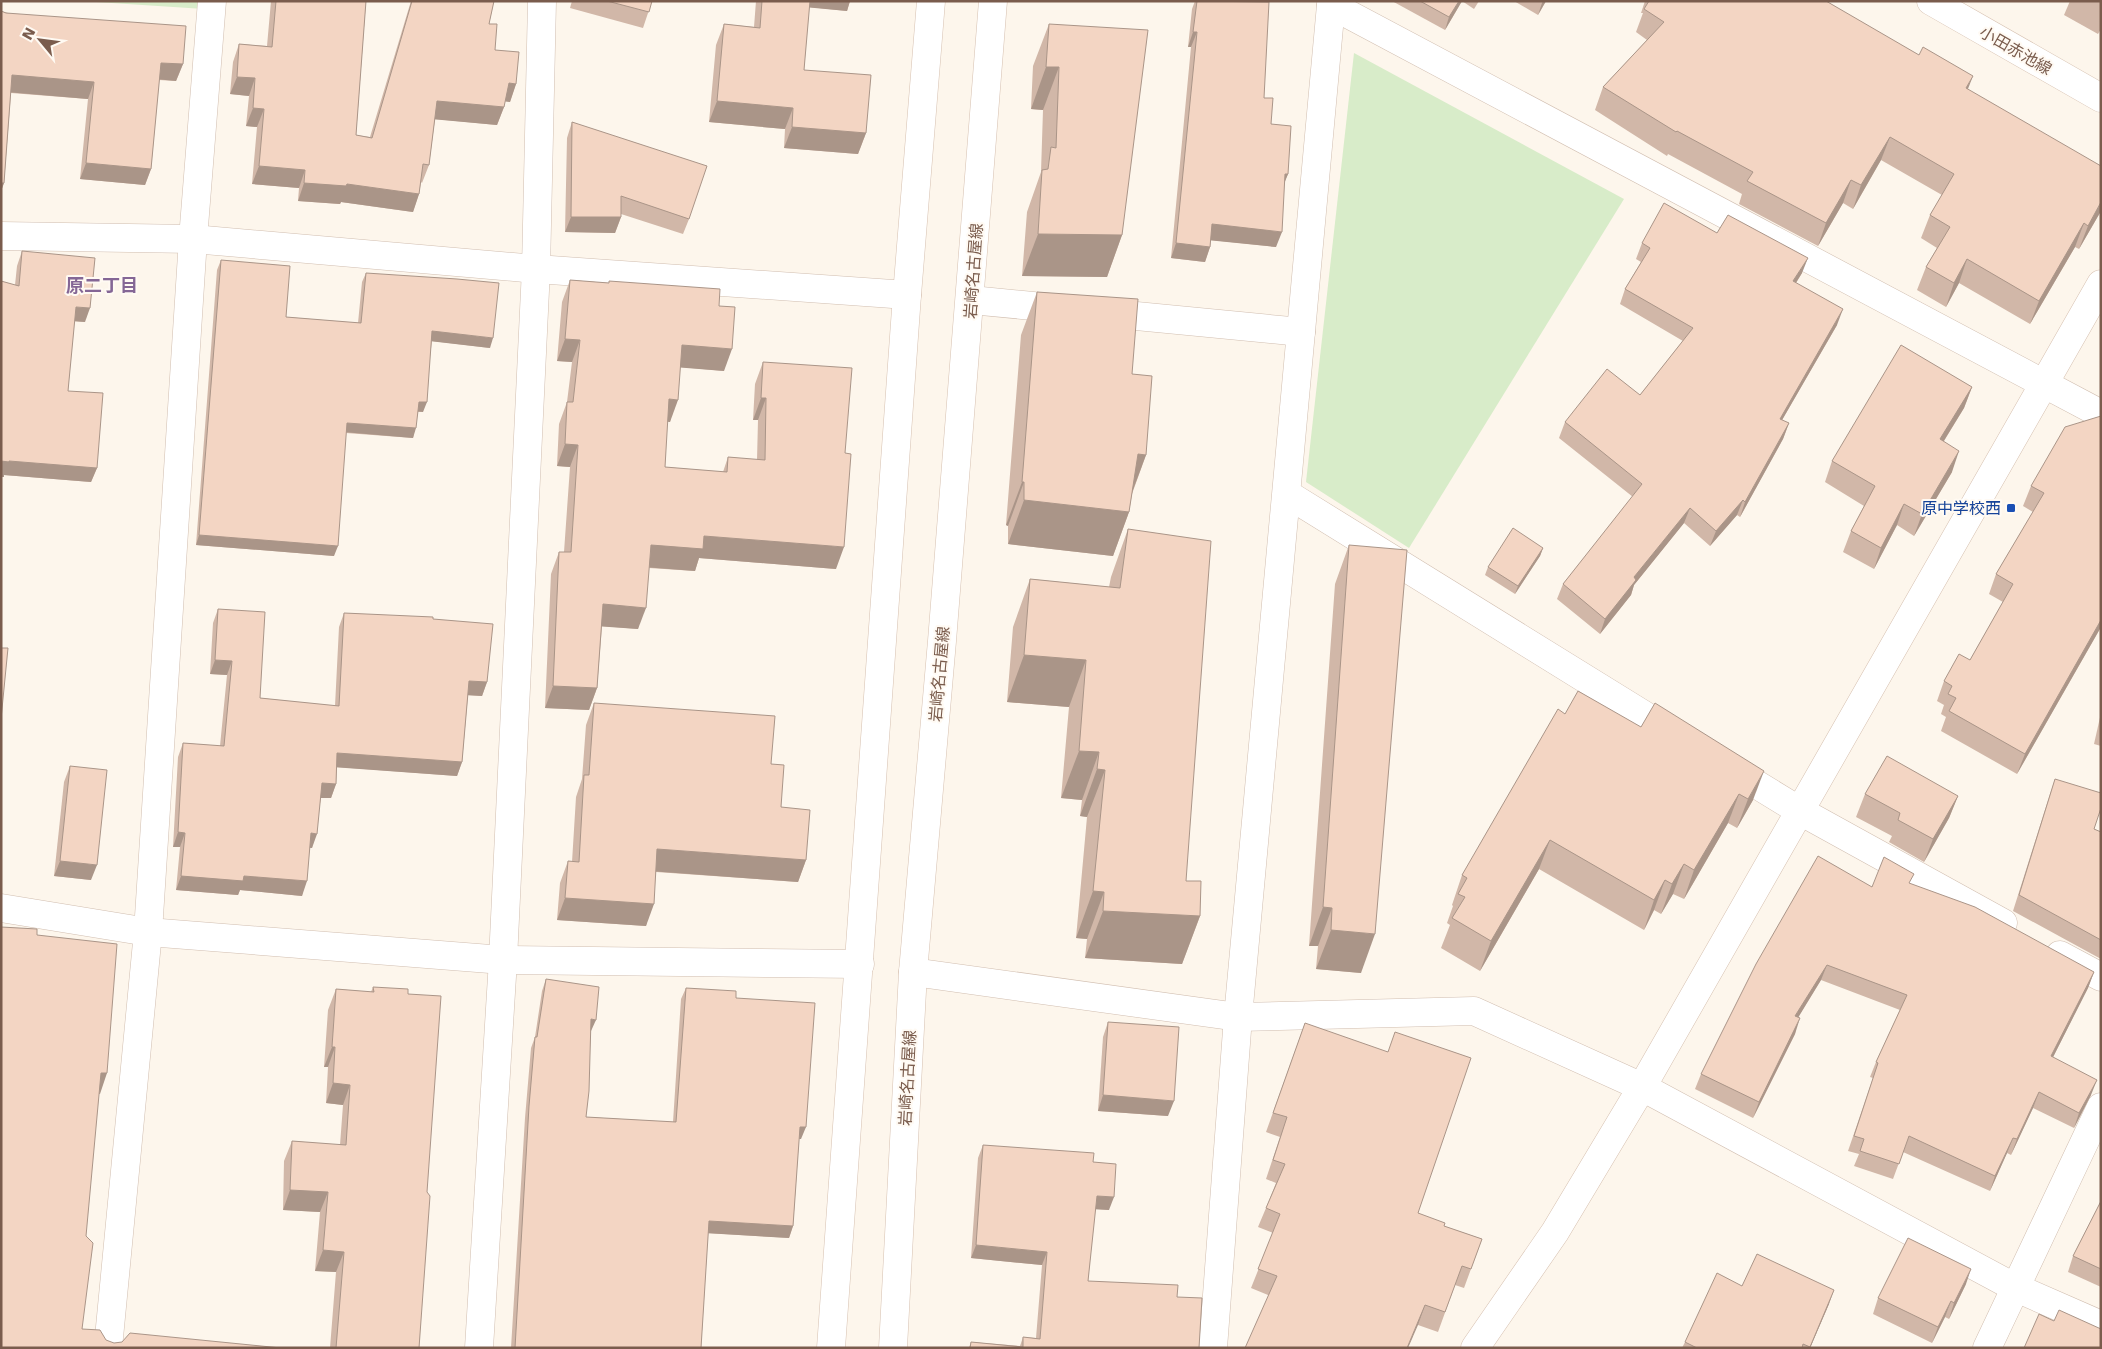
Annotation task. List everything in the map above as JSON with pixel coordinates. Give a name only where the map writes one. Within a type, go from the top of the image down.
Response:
[{"type":"street","points":[[108,1348],[148,932],[193,239],[200,28],[212,1]]},
{"type":"street","points":[[479,1348],[503,960],[536,269],[542,1]]},
{"type":"street","points":[[831,1348],[907,295],[931,1]]},
{"type":"street","name":"岩崎名古屋線","points":[[892,1348],[913,972],[970,300],[993,1]]},
{"type":"street","name":"小田赤池線","points":[[1931,1],[2101,98]]},
{"type":"street","points":[[1213,1348],[1238,1017],[1332,3],[2101,414]]},
{"type":"street","points":[[1,236],[193,239],[536,269],[907,295]]},
{"type":"street","points":[[1475,1348],[1555,1232],[1642,1087],[2101,284]]},
{"type":"street","points":[[970,300],[1301,332]]},
{"type":"street","points":[[1287,494],[1800,811],[2101,977]]},
{"type":"street","points":[[1,908],[148,932],[503,960],[860,964]]},
{"type":"street","points":[[913,972],[1238,1017],[1474,1011],[1642,1087],[2014,1287],[2101,1325]]},
{"type":"street","points":[[1987,1348],[2014,1287],[2101,1107]]},
{"type":"green space","points":[[81,1],[204,1],[204,9]]},
{"type":"green space","points":[[1354,53],[1624,199],[1409,548],[1306,482]]},
{"type":"building","points":[[276,1],[366,1],[356,135],[372,138],[412,1],[494,1],[489,24],[497,24],[495,50],[519,52],[516,84],[509,83],[504,107],[437,101],[429,165],[423,164],[419,194],[347,184],[346,186],[304,183],[305,170],[259,166],[264,109],[253,108],[255,78],[237,77],[239,44],[272,47]]},
{"type":"building","points":[[607,1],[652,1],[649,12]]},
{"type":"building","points":[[762,1],[810,1],[804,70],[871,75],[866,133],[792,127],[793,108],[717,101],[724,24],[760,28]]},
{"type":"building","points":[[1197,1],[1269,2],[1264,98],[1273,98],[1271,124],[1291,126],[1288,174],[1285,174],[1282,232],[1212,224],[1210,247],[1176,243],[1197,32],[1193,32]]},
{"type":"building","points":[[1420,1],[1459,1],[1449,17]]},
{"type":"building","points":[[1649,1],[1826,1],[1919,55],[1923,47],[1973,76],[1966,88],[2101,166],[2101,202],[2088,226],[2084,223],[2039,301],[1967,259],[1954,283],[1926,267],[1950,227],[1930,215],[1954,174],[1890,137],[1861,185],[1851,180],[1826,223],[1747,181],[1753,172],[1676,132],[1603,87],[1664,22],[1644,9]]},
{"type":"building","points":[[1,11],[6,13],[186,26],[183,64],[161,63],[151,169],[86,163],[94,82],[12,75],[4,183],[1,183]]},
{"type":"building","points":[[1049,24],[1148,30],[1122,235],[1038,234],[1042,170],[1048,169],[1051,147],[1056,148],[1059,67],[1046,67]]},
{"type":"building","points":[[572,122],[707,166],[689,219],[621,196],[621,217],[571,217]]},
{"type":"building","points":[[1664,203],[1717,233],[1728,215],[1808,258],[1793,281],[1843,309],[1780,419],[1789,423],[1745,502],[1743,500],[1716,531],[1690,508],[1634,577],[1636,580],[1605,619],[1563,584],[1642,484],[1565,422],[1607,369],[1640,395],[1693,328],[1625,289],[1650,248],[1642,243]]},
{"type":"building","points":[[22,251],[95,258],[90,308],[76,307],[68,391],[103,393],[97,468],[1,461],[1,281],[19,286]]},
{"type":"building","points":[[221,260],[290,266],[286,317],[361,323],[366,273],[499,283],[493,338],[432,331],[427,402],[419,402],[416,428],[347,423],[338,546],[199,535]]},
{"type":"building","points":[[570,280],[720,289],[719,306],[735,307],[732,349],[682,345],[678,400],[669,399],[665,467],[727,472],[728,457],[765,460],[766,398],[761,398],[763,362],[852,368],[845,453],[851,454],[844,547],[704,536],[703,549],[651,545],[646,608],[603,604],[597,688],[553,686],[559,552],[571,552],[578,445],[565,444],[567,402],[573,402],[580,340],[565,339]]},
{"type":"building","points":[[1037,292],[1138,299],[1132,374],[1152,376],[1146,455],[1138,454],[1129,512],[1024,500],[1024,482],[1022,482]]},
{"type":"building","points":[[1901,345],[1972,387],[1940,439],[1959,451],[1922,514],[1904,504],[1881,548],[1851,531],[1875,486],[1832,461]]},
{"type":"building","points":[[2101,416],[2101,620],[2025,754],[1949,711],[1956,698],[1948,694],[1952,686],[1944,681],[1959,654],[1970,660],[2013,584],[1996,574],[2044,493],[2031,486],[2065,427]]},
{"type":"building","points":[[1513,528],[1543,548],[1518,586],[1488,567]]},
{"type":"building","points":[[1128,529],[1211,541],[1186,881],[1201,881],[1200,916],[1103,911],[1104,892],[1093,891],[1105,770],[1097,769],[1099,752],[1079,751],[1086,660],[1024,655],[1030,579],[1120,588]]},
{"type":"building","points":[[1349,545],[1407,550],[1375,934],[1331,930],[1332,908],[1323,907]]},
{"type":"building","points":[[218,609],[265,612],[260,698],[339,706],[344,613],[433,617],[433,619],[493,624],[487,682],[469,681],[462,762],[337,753],[336,784],[322,783],[317,834],[311,833],[307,881],[244,876],[243,881],[181,876],[185,833],[178,832],[183,743],[224,746],[232,661],[215,660]]},
{"type":"building","points":[[1,648],[8,648],[1,719]]},
{"type":"building","points":[[1578,691],[1641,727],[1655,703],[1764,771],[1748,799],[1739,794],[1694,870],[1684,864],[1672,884],[1665,880],[1654,900],[1550,840],[1491,941],[1452,918],[1465,897],[1458,894],[1467,878],[1462,875],[1558,709],[1565,714]]},
{"type":"building","points":[[594,703],[775,716],[771,764],[784,765],[781,807],[810,810],[806,860],[657,849],[654,904],[565,898],[568,861],[579,862],[584,775],[589,775]]},
{"type":"building","points":[[1887,756],[1958,796],[1933,839],[1898,820],[1900,813],[1865,794]]},
{"type":"building","points":[[70,766],[107,770],[97,865],[60,861]]},
{"type":"building","points":[[2055,779],[2101,793],[2101,808],[2094,829],[2101,832],[2101,940],[2019,895]]},
{"type":"building","points":[[1818,856],[1872,887],[1884,857],[1914,874],[1909,883],[1975,907],[2094,972],[2051,1056],[2097,1080],[2079,1113],[2039,1092],[2017,1139],[2013,1138],[1995,1176],[1909,1136],[1899,1164],[1860,1151],[1864,1139],[1854,1136],[1878,1063],[1876,1062],[1907,995],[1827,965],[1795,1016],[1800,1018],[1759,1102],[1701,1074],[1756,964]]},
{"type":"building","points":[[1,927],[37,929],[37,935],[117,944],[107,1073],[101,1073],[86,1236],[93,1243],[82,1329],[100,1330],[106,1340],[114,1343],[122,1342],[130,1333],[281,1348],[1,1348]]},
{"type":"building","points":[[546,979],[599,987],[596,1020],[591,1019],[589,1091],[586,1117],[676,1122],[686,988],[736,991],[736,998],[815,1003],[806,1127],[800,1127],[793,1226],[709,1221],[701,1348],[515,1348],[529,1106],[535,1037],[537,1037]]},
{"type":"building","points":[[373,987],[408,989],[408,994],[441,996],[427,1192],[430,1196],[419,1348],[336,1348],[344,1252],[323,1250],[328,1192],[290,1190],[292,1141],[346,1145],[350,1085],[333,1083],[335,1047],[332,1047],[336,989],[374,992]]},
{"type":"building","points":[[1108,1022],[1179,1027],[1174,1101],[1103,1095]]},
{"type":"building","points":[[1305,1023],[1388,1052],[1395,1032],[1471,1058],[1418,1213],[1445,1223],[1444,1226],[1482,1239],[1471,1269],[1462,1266],[1445,1312],[1425,1305],[1407,1348],[1245,1348],[1277,1276],[1258,1269],[1280,1214],[1266,1208],[1285,1164],[1273,1160],[1287,1117],[1273,1113]]},
{"type":"building","points":[[983,1145],[1094,1153],[1093,1162],[1116,1164],[1114,1197],[1097,1196],[1088,1281],[1178,1285],[1177,1297],[1202,1298],[1199,1348],[970,1348],[971,1342],[1023,1347],[1023,1337],[1040,1339],[1047,1252],[976,1245]]},
{"type":"building","points":[[2101,1201],[2101,1269],[2073,1256]]},
{"type":"building","points":[[1908,1238],[1971,1269],[1954,1303],[1951,1301],[1938,1327],[1878,1298]]},
{"type":"building","points":[[1757,1254],[1834,1290],[1810,1347],[1803,1344],[1802,1348],[1697,1348],[1685,1342],[1717,1273],[1742,1286]]},
{"type":"building","points":[[2059,1310],[2101,1329],[2101,1348],[2024,1348],[2039,1314],[2054,1321]]},
{"type":"place","name":"原中学校西","points":[[2011,508]]},
{"type":"district","name":"原二丁目","points":[[102,286]]}]
